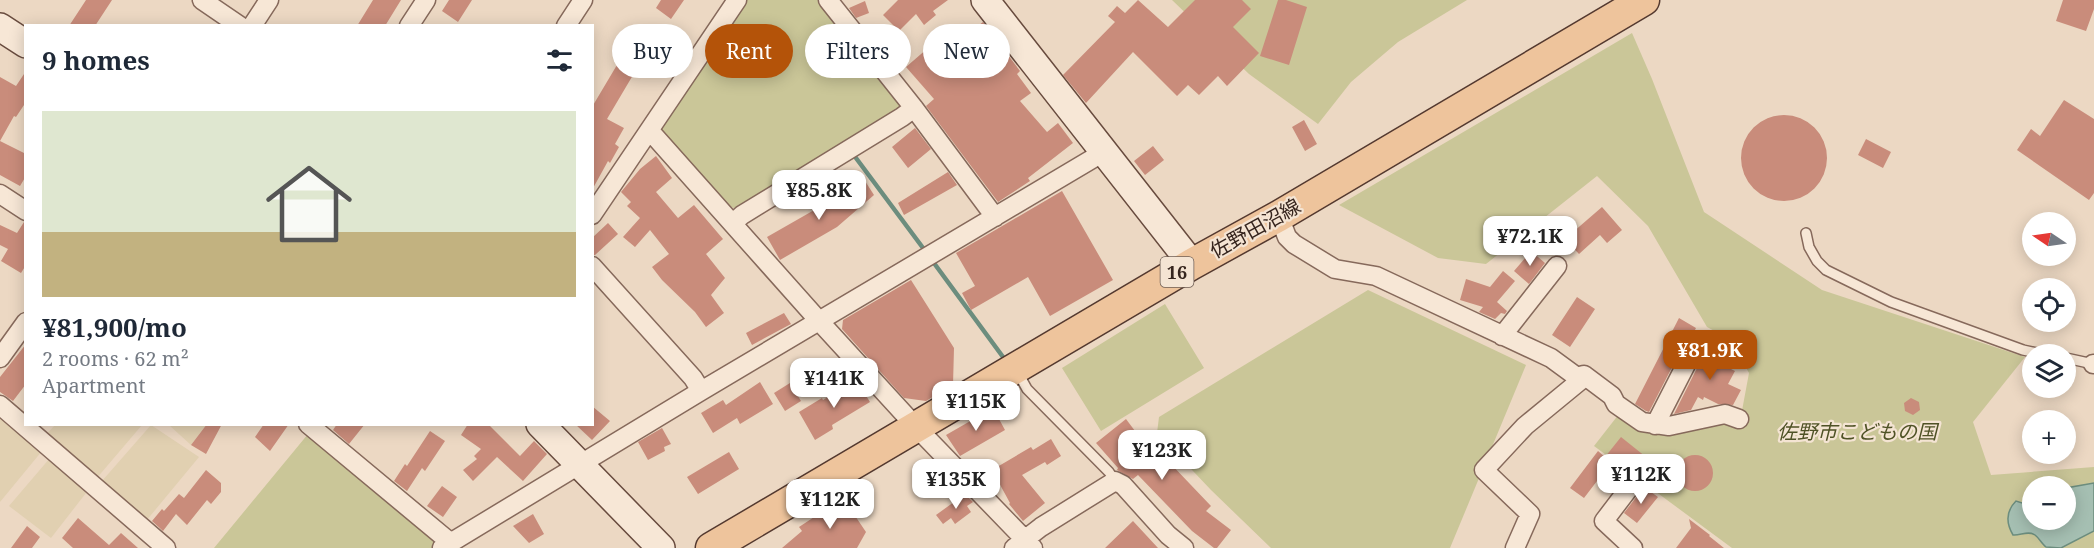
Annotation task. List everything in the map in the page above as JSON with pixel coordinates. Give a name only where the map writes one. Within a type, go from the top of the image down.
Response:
[{"type":"main road","name":"佐野田沼線","points":[[711,548],[1644,0]]},
{"type":"street","points":[[202,0],[237,24]]},
{"type":"street","points":[[253,24],[269,0]]},
{"type":"street","points":[[410,24],[426,0]]},
{"type":"street","points":[[567,24],[583,0]]},
{"type":"street","points":[[594,212],[737,0]]},
{"type":"street","points":[[828,0],[914,108],[995,217]]},
{"type":"street","points":[[985,0],[1191,264]]},
{"type":"street","points":[[0,27],[24,43]]},
{"type":"street","points":[[733,223],[742,214],[914,108]]},
{"type":"street","points":[[650,131],[820,322],[1024,545],[1107,484],[1115,481],[1123,485],[1168,535],[1184,548]]},
{"type":"street","points":[[310,426],[447,545],[1092,159],[1103,150]]},
{"type":"street","points":[[0,194],[24,210]]},
{"type":"street","points":[[1279,216],[1287,237],[1294,244],[1335,269],[1376,276],[1551,358],[1581,380],[1526,426],[1484,470],[1530,514],[1515,548]]},
{"type":"street","points":[[1502,336],[1557,266]]},
{"type":"street","points":[[594,268],[693,378],[701,391]]},
{"type":"street","points":[[0,358],[24,325]]},
{"type":"street","points":[[1655,425],[1695,347]]},
{"type":"street","points":[[1576,377],[1584,375],[1612,396],[1616,404],[1642,422],[1669,426],[1725,414],[1739,419]]},
{"type":"street","points":[[0,405],[24,426]]},
{"type":"street","points":[[24,426],[166,548]]},
{"type":"street","points":[[542,426],[661,548]]},
{"type":"street","points":[[1634,548],[1604,521],[1639,475]]},
{"type":"lane","points":[[1806,233],[1816,261],[1826,270],[1891,302],[2022,350]]},
{"type":"lane","points":[[2076,360],[2093,364]]},
{"type":"lane","points":[[1016,369],[1027,389],[1109,472],[1115,481]]},
{"type":"shaded area","points":[[0,414],[42,451],[0,502]]},
{"type":"shaded area","points":[[54,426],[141,426],[96,479],[45,436]]},
{"type":"shaded area","points":[[150,426],[199,457],[146,521],[102,481]]},
{"type":"shaded area","points":[[170,426],[205,426],[191,445]]},
{"type":"shaded area","points":[[50,458],[86,493],[51,538],[9,506]]},
{"type":"shaded area","points":[[2094,483],[2094,531],[2061,548],[2046,547],[2032,534],[2013,535],[2008,517],[2016,501],[2022,503],[2022,530],[2076,530],[2076,486]]},
{"type":"green space","points":[[743,0],[820,0],[839,24],[805,24],[805,78],[882,78],[900,101],[898,113],[739,209],[725,206],[662,138],[660,123],[690,78],[693,78],[693,74],[705,56],[705,78],[793,78],[793,24],[727,24]]},
{"type":"green space","points":[[1172,0],[1467,0],[1398,42],[1351,82],[1318,124],[1249,74]]},
{"type":"green space","name":"佐野市こどもの国","points":[[1632,33],[1704,212],[1822,290],[2022,356],[2022,361],[1973,422],[1991,475],[2094,467],[2094,548],[1732,548],[1594,446],[1619,414],[1643,428],[1741,416],[1749,373],[1731,340],[1707,327],[1648,226],[1597,176],[1486,264],[1438,258],[1339,205]]},
{"type":"green space","points":[[1368,290],[1526,365],[1450,548],[1271,548],[1157,433],[1159,417]]},
{"type":"green space","points":[[1165,304],[1204,368],[1101,431],[1062,368]]},
{"type":"green space","points":[[313,428],[451,543],[442,548],[214,548]]},
{"type":"building","points":[[86,0],[112,0],[96,24],[70,24]]},
{"type":"building","points":[[373,0],[401,0],[386,24],[358,24]]},
{"type":"building","points":[[449,0],[472,0],[458,22],[442,11]]},
{"type":"building","points":[[661,0],[684,0],[671,19],[656,8]]},
{"type":"building","points":[[898,0],[948,0],[933,11],[936,15],[925,24],[916,14],[906,24],[892,24],[883,15]]},
{"type":"building","points":[[1138,0],[1168,27],[1195,0],[1242,0],[1251,9],[1233,27],[1259,53],[1227,86],[1218,76],[1199,95],[1188,85],[1177,96],[1133,52],[1086,103],[1063,75],[1115,22],[1108,16],[1117,6],[1125,13]]},
{"type":"building","points":[[1278,0],[1286,0],[1307,7],[1289,65],[1260,56]]},
{"type":"building","points":[[2063,0],[2094,0],[2094,9],[2086,31],[2056,21]]},
{"type":"building","points":[[865,1],[869,13],[856,18],[849,8]]},
{"type":"building","points":[[923,52],[923,78],[1010,78],[1010,58],[1020,71],[1017,74],[1031,93],[1020,101],[1047,132],[1058,123],[1073,143],[1028,178],[1030,181],[998,202],[926,106],[934,99],[911,73],[911,63]]},
{"type":"building","points":[[612,73],[612,78],[631,78],[607,119],[624,128],[615,144],[619,147],[594,186],[594,104]]},
{"type":"building","points":[[24,74],[24,105],[16,117],[14,116],[0,141],[0,77],[16,86]]},
{"type":"building","points":[[2064,100],[2094,119],[2094,193],[2089,200],[2017,150],[2031,129],[2040,136]]},
{"type":"building","points":[[1784,115],[1808,122],[1820,134],[1827,158],[1820,182],[1808,194],[1784,201],[1760,194],[1748,182],[1741,158],[1748,134],[1760,122]]},
{"type":"building","points":[[1304,120],[1317,144],[1305,151],[1292,127]]},
{"type":"building","points":[[915,128],[931,149],[908,168],[892,147]]},
{"type":"building","points":[[1866,139],[1891,152],[1883,168],[1858,155]]},
{"type":"building","points":[[0,141],[24,153],[24,179],[20,186],[0,175]]},
{"type":"building","points":[[1153,146],[1164,160],[1145,175],[1134,161]]},
{"type":"building","points":[[656,156],[672,178],[656,192],[678,218],[694,205],[723,239],[706,254],[725,278],[711,295],[724,313],[706,327],[695,312],[652,267],[669,254],[650,230],[635,247],[623,237],[640,218],[627,206],[631,202],[621,192],[640,169]]},
{"type":"building","points":[[948,172],[957,185],[904,215],[898,203]]},
{"type":"building","points":[[865,181],[874,195],[837,227],[780,260],[767,237]]},
{"type":"building","points":[[1062,191],[1113,280],[1050,316],[1028,277],[971,310],[962,293],[975,286],[956,253]]},
{"type":"building","points":[[1602,207],[1622,230],[1607,243],[1600,235],[1579,254],[1565,239]]},
{"type":"building","points":[[24,222],[24,268],[21,273],[1,261],[8,249],[0,245],[0,225],[17,233]]},
{"type":"building","points":[[608,223],[618,234],[595,255],[594,236]]},
{"type":"building","points":[[1531,251],[1545,263],[1529,284],[1514,271]]},
{"type":"building","points":[[1503,271],[1515,281],[1497,302],[1507,311],[1505,314],[1501,313],[1495,319],[1479,312],[1483,307],[1460,300],[1466,279],[1490,287]]},
{"type":"building","points":[[911,280],[954,348],[953,385],[926,401],[904,398],[842,329],[843,320]]},
{"type":"building","points":[[1577,297],[1595,309],[1570,347],[1552,335]]},
{"type":"building","points":[[784,313],[791,324],[752,345],[746,333]]},
{"type":"building","points":[[1679,318],[1696,328],[1685,342],[1649,412],[1646,411],[1635,404]]},
{"type":"building","points":[[1705,342],[1729,353],[1723,365],[1735,371],[1728,384],[1741,390],[1733,405],[1718,404],[1704,397],[1703,400],[1698,397],[1691,410],[1674,414],[1705,352]]},
{"type":"building","points":[[24,347],[24,387],[13,401],[0,392],[0,377]]},
{"type":"building","points":[[856,380],[870,402],[832,425],[833,429],[815,440],[799,412]]},
{"type":"building","points":[[760,382],[773,404],[740,424],[737,418],[713,433],[701,413],[723,400],[726,405]]},
{"type":"building","points":[[790,383],[801,401],[785,411],[774,393]]},
{"type":"building","points":[[1911,398],[1919,402],[1920,410],[1913,415],[1905,411],[1904,403]]},
{"type":"building","points":[[594,408],[610,421],[592,440],[577,426],[594,426]]},
{"type":"building","points":[[993,408],[1005,430],[960,456],[946,435]]},
{"type":"building","points":[[1126,419],[1144,443],[1148,440],[1211,506],[1206,511],[1231,530],[1217,548],[1192,531],[1138,475],[1133,479],[1117,470],[1118,468],[1096,443]]},
{"type":"building","points":[[205,426],[221,426],[206,454],[191,445]]},
{"type":"building","points":[[263,426],[288,426],[270,451],[255,437]]},
{"type":"building","points":[[336,426],[363,426],[349,444],[333,430]]},
{"type":"building","points":[[467,426],[490,426],[520,456],[534,441],[547,454],[523,481],[497,457],[473,481],[463,470],[477,459],[474,456],[481,449],[461,435]]},
{"type":"building","points":[[662,428],[671,444],[664,447],[665,451],[648,460],[638,442]]},
{"type":"building","points":[[430,431],[445,441],[425,471],[422,468],[407,491],[394,481]]},
{"type":"building","points":[[1621,437],[1646,457],[1640,464],[1630,468],[1611,493],[1597,481],[1584,498],[1570,488],[1598,451],[1605,457]]},
{"type":"building","points":[[1051,439],[1061,456],[1047,465],[1045,462],[1022,475],[1045,503],[1023,521],[1009,504],[992,470],[1031,447],[1033,450]]},
{"type":"building","points":[[729,452],[739,469],[698,494],[687,477]]},
{"type":"building","points":[[1695,455],[1708,460],[1713,473],[1708,486],[1695,491],[1682,486],[1677,473],[1682,460]]},
{"type":"building","points":[[206,470],[221,483],[221,492],[211,504],[207,500],[187,525],[176,514],[163,531],[152,521],[179,494],[184,498]]},
{"type":"building","points":[[442,486],[457,497],[443,517],[427,506]]},
{"type":"building","points":[[1644,487],[1658,497],[1637,523],[1624,513]]},
{"type":"building","points":[[965,494],[973,502],[967,506],[971,512],[955,524],[951,518],[943,524],[936,515]]},
{"type":"building","points":[[843,498],[866,532],[857,548],[782,548],[802,531],[799,527]]},
{"type":"building","points":[[533,514],[544,534],[529,543],[513,526]]},
{"type":"building","points":[[78,518],[109,545],[121,533],[138,548],[73,548],[62,538]]},
{"type":"building","points":[[1689,519],[1724,548],[1676,548],[1691,528]]},
{"type":"building","points":[[1133,521],[1158,548],[1105,548]]},
{"type":"building","points":[[27,526],[40,537],[32,548],[11,548]]},
{"type":"waterway","points":[[856,158],[926,252]]},
{"type":"waterway","points":[[931,259],[1003,357]]}]
